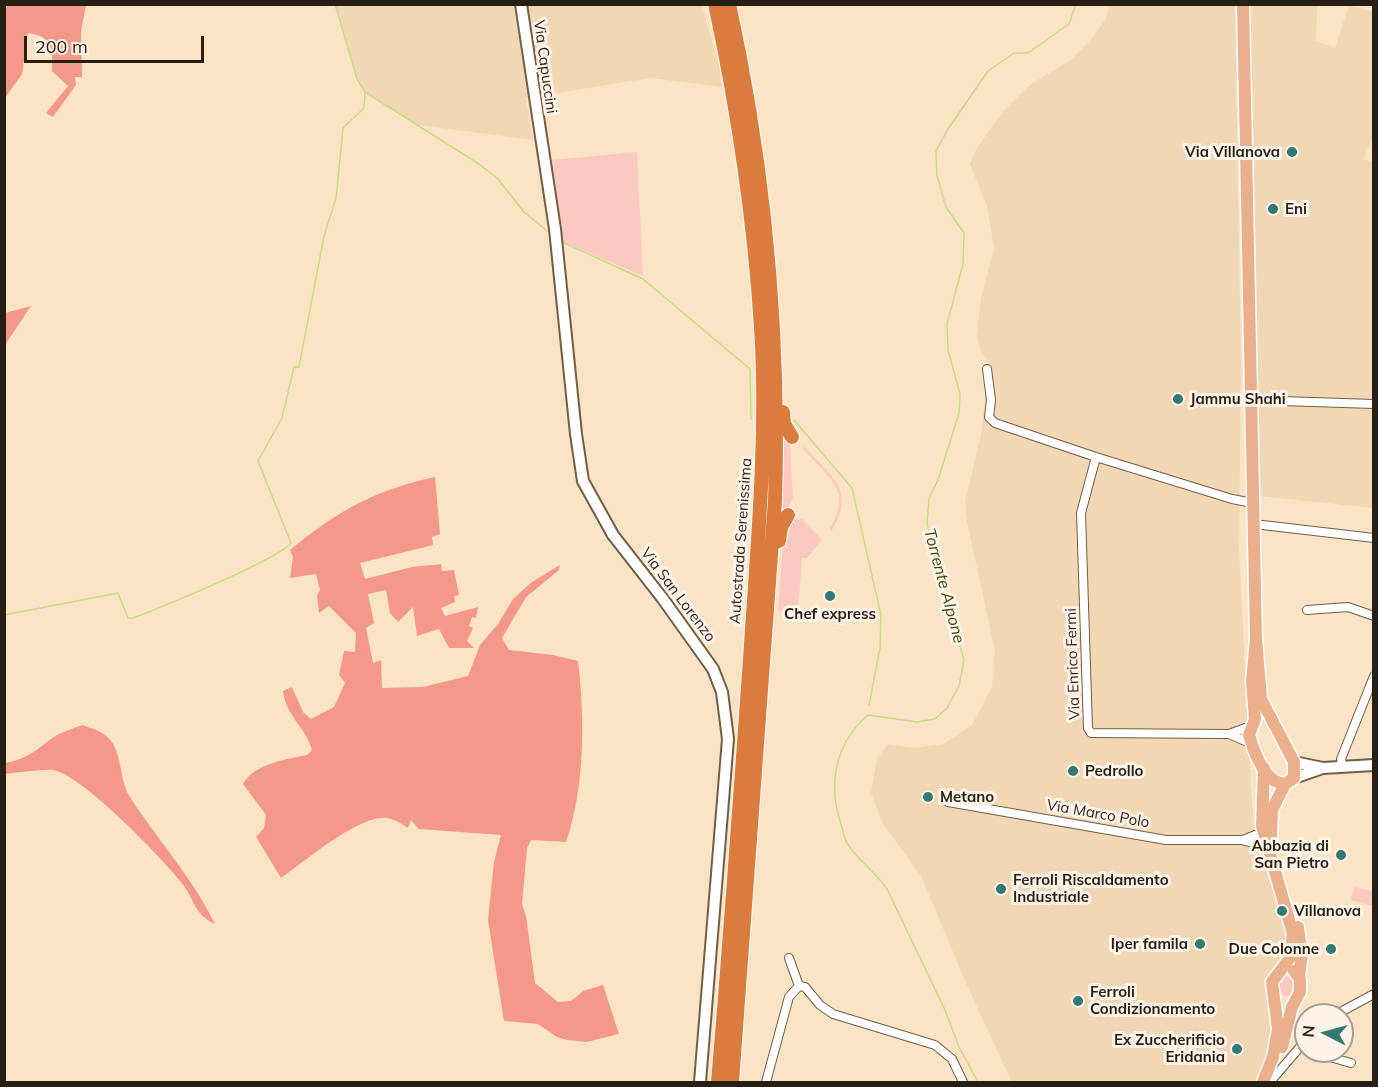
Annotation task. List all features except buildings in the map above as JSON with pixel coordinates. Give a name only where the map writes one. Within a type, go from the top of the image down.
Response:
[{"type":"highway","name":"Autostrada Serenissima","points":[[715,4],[740,131],[750,205],[761,328],[763,422],[759,527],[718,1083]]},
{"type":"highway","name":"Autostrada Serenissima","points":[[729,4],[753,127],[762,193],[770,268],[776,372],[775,501],[732,1083]]},
{"type":"highway","points":[[776,372],[784,424],[792,437]]},
{"type":"highway","points":[[768,596],[776,569],[780,531],[788,515]]},
{"type":"main road","points":[[1243,4],[1256,638],[1261,699],[1294,762],[1289,781],[1272,810],[1270,831],[1301,936],[1302,964],[1299,976],[1300,992],[1295,998],[1284,1059],[1270,1083]]},
{"type":"main road","points":[[1256,638],[1252,682],[1252,725],[1249,735],[1272,780],[1289,781]]},
{"type":"main road","points":[[1252,725],[1261,719],[1272,721]]},
{"type":"main road","points":[[1263,1083],[1276,1047],[1278,1019],[1272,982],[1291,955],[1293,934],[1263,832],[1264,768]]},
{"type":"main road","points":[[1281,970],[1293,971],[1299,976]]},
{"type":"main road","points":[[1274,996],[1287,1001],[1295,998]]},
{"type":"street","name":"Via Capuccini","points":[[520,4],[540,135]]},
{"type":"street","name":"Via San Lorenzo","points":[[540,135],[555,229],[583,481],[613,536],[663,599],[713,669],[722,692],[727,716],[728,739],[700,1083]]},
{"type":"street","points":[[987,369],[990,386],[989,417],[995,423],[1232,499],[1253,502]]},
{"type":"street","points":[[1251,400],[1374,404]]},
{"type":"street","name":"Via Enrico Fermi","points":[[1096,457],[1084,493],[1081,513],[1089,731],[1095,735],[1229,734],[1252,725]]},
{"type":"street","points":[[1254,524],[1374,538]]},
{"type":"street","points":[[1307,610],[1348,607],[1374,616]]},
{"type":"street","points":[[1342,767],[1341,759],[1374,676]]},
{"type":"street","name":"Via Enrico Fermi","points":[[1229,734],[1253,746]]},
{"type":"street","points":[[1294,762],[1323,768],[1374,765]]},
{"type":"street","points":[[1289,781],[1323,768]]},
{"type":"street","name":"Via Marco Polo","points":[[948,802],[1156,838],[1243,840],[1266,845]]},
{"type":"street","name":"Via Marco Polo","points":[[1243,840],[1263,832]]},
{"type":"street","points":[[789,958],[799,986]]},
{"type":"street","points":[[766,1083],[789,997],[799,986]]},
{"type":"street","points":[[799,986],[805,987],[820,1005],[833,1014],[934,1045],[951,1059],[963,1083]]},
{"type":"street","points":[[1354,1005],[1374,994]]},
{"type":"street","points":[[1284,1059],[1294,1055]]},
{"type":"shaded area","points":[[5,4],[86,5],[81,31],[82,77],[75,77],[76,85],[53,117],[46,113],[68,86],[52,71],[50,45],[42,37],[28,33],[22,74],[5,98]]},
{"type":"shaded area","points":[[335,5],[702,5],[719,66],[722,87],[650,78],[526,98],[533,140],[418,125],[379,102],[360,86]]},
{"type":"shaded area","points":[[1109,5],[1235,5],[1241,364],[1239,548],[1250,769],[1253,820],[1260,846],[1265,847],[1274,876],[1290,947],[1275,970],[1268,973],[1264,985],[1268,988],[1275,1031],[1260,1082],[1012,1082],[969,990],[921,876],[883,824],[871,793],[877,758],[888,744],[914,748],[943,744],[972,725],[992,687],[995,651],[967,522],[965,501],[981,435],[989,363],[980,349],[977,336],[981,299],[994,248],[987,206],[970,164],[977,148],[1001,114],[1031,84],[1071,60],[1106,19]]},
{"type":"shaded area","points":[[1248,5],[1317,5],[1316,41],[1335,48],[1349,5],[1373,12],[1373,138],[1363,159],[1374,162],[1373,508],[1259,496]]},
{"type":"shaded area","points":[[637,152],[643,276],[559,240],[551,160]]},
{"type":"shaded area","points":[[31,306],[5,345],[5,313]]},
{"type":"shaded area","points":[[784,435],[790,444],[793,500],[782,514]]},
{"type":"shaded area","points":[[804,446],[832,476],[841,494],[842,505],[831,532],[830,528],[840,504],[838,494],[828,475],[802,448]]},
{"type":"shaded area","points":[[435,477],[440,534],[432,537],[433,545],[360,563],[365,579],[412,567],[441,564],[442,571],[454,570],[459,595],[454,596],[455,602],[441,608],[445,616],[478,607],[476,618],[472,617],[469,626],[473,628],[467,641],[474,648],[449,648],[439,629],[417,636],[413,607],[398,622],[390,613],[386,590],[368,594],[374,623],[366,628],[373,663],[381,660],[382,688],[423,687],[468,676],[480,645],[498,624],[513,599],[532,582],[560,565],[559,570],[526,597],[502,638],[509,650],[553,655],[578,661],[582,706],[580,776],[566,842],[531,840],[527,848],[522,904],[526,916],[535,983],[558,1002],[571,1001],[583,991],[603,985],[619,1034],[587,1042],[567,1040],[557,1037],[538,1024],[504,1021],[488,920],[494,862],[501,835],[419,829],[411,820],[408,828],[387,818],[376,819],[362,823],[348,831],[281,878],[256,837],[264,828],[266,815],[243,784],[248,777],[263,767],[307,755],[312,750],[288,708],[283,691],[292,687],[303,712],[311,719],[334,707],[345,683],[339,675],[344,651],[355,652],[356,633],[329,606],[319,613],[317,595],[320,590],[316,574],[290,578],[293,557],[290,550],[324,524],[358,504],[394,488]]},
{"type":"shaded area","points":[[802,519],[821,541],[807,558],[802,558],[798,613],[778,611],[784,528],[792,520]]},
{"type":"shaded area","points":[[82,725],[103,734],[113,744],[130,797],[196,890],[215,924],[202,916],[186,888],[157,855],[121,819],[84,787],[54,770],[5,774],[5,763],[28,756],[55,736]]},
{"type":"shaded area","points":[[1354,887],[1373,891],[1373,906],[1351,900]]},
{"type":"shaded area","points":[[1287,976],[1294,979],[1297,986],[1294,993],[1287,996],[1280,993],[1277,986],[1280,979]]},
{"type":"waterway","points":[[335,4],[357,79],[365,92],[479,164],[497,178],[524,212],[551,234]]},
{"type":"waterway","name":"Torrente Alpone","points":[[978,1082],[959,1047],[945,1010],[887,889],[855,855],[847,843],[836,806],[835,777],[848,737],[868,715],[917,722],[935,719],[947,708],[959,686],[964,660],[927,524],[929,498],[938,480],[959,413],[960,394],[948,350],[947,324],[963,264],[964,233],[946,207],[937,176],[936,151],[948,129],[988,71],[1014,53],[1028,53],[1069,24],[1076,4]]},
{"type":"waterway","points":[[4,615],[118,593],[128,618],[133,618],[242,572],[291,543],[258,461],[282,418],[294,367],[299,367],[324,236],[336,198],[343,128],[364,108],[365,92]]},
{"type":"waterway","points":[[562,242],[643,279],[750,369],[751,419]]},
{"type":"waterway","points":[[794,420],[852,488],[881,615],[880,648],[869,705]]},
{"type":"place","name":"Via Villanova","points":[[1292,152]]},
{"type":"place","name":"Eni","points":[[1273,209]]},
{"type":"place","name":"Jammu Shahi","points":[[1178,399]]},
{"type":"place","name":"Chef express","points":[[830,596]]},
{"type":"place","name":"Pedrollo","points":[[1073,771]]},
{"type":"place","name":"Metano","points":[[928,797]]},
{"type":"place","name":"Abbazia di San Pietro","points":[[1341,855]]},
{"type":"place","name":"Ferroli Riscaldamento Industriale","points":[[1001,889]]},
{"type":"place","name":"Villanova","points":[[1282,911]]},
{"type":"place","name":"Iper famila","points":[[1200,944]]},
{"type":"place","name":"Due Colonne","points":[[1331,949]]},
{"type":"place","name":"Ferroli Condizionamento","points":[[1078,1001]]},
{"type":"place","name":"Ex Zuccherificio Eridania","points":[[1237,1049]]}]
